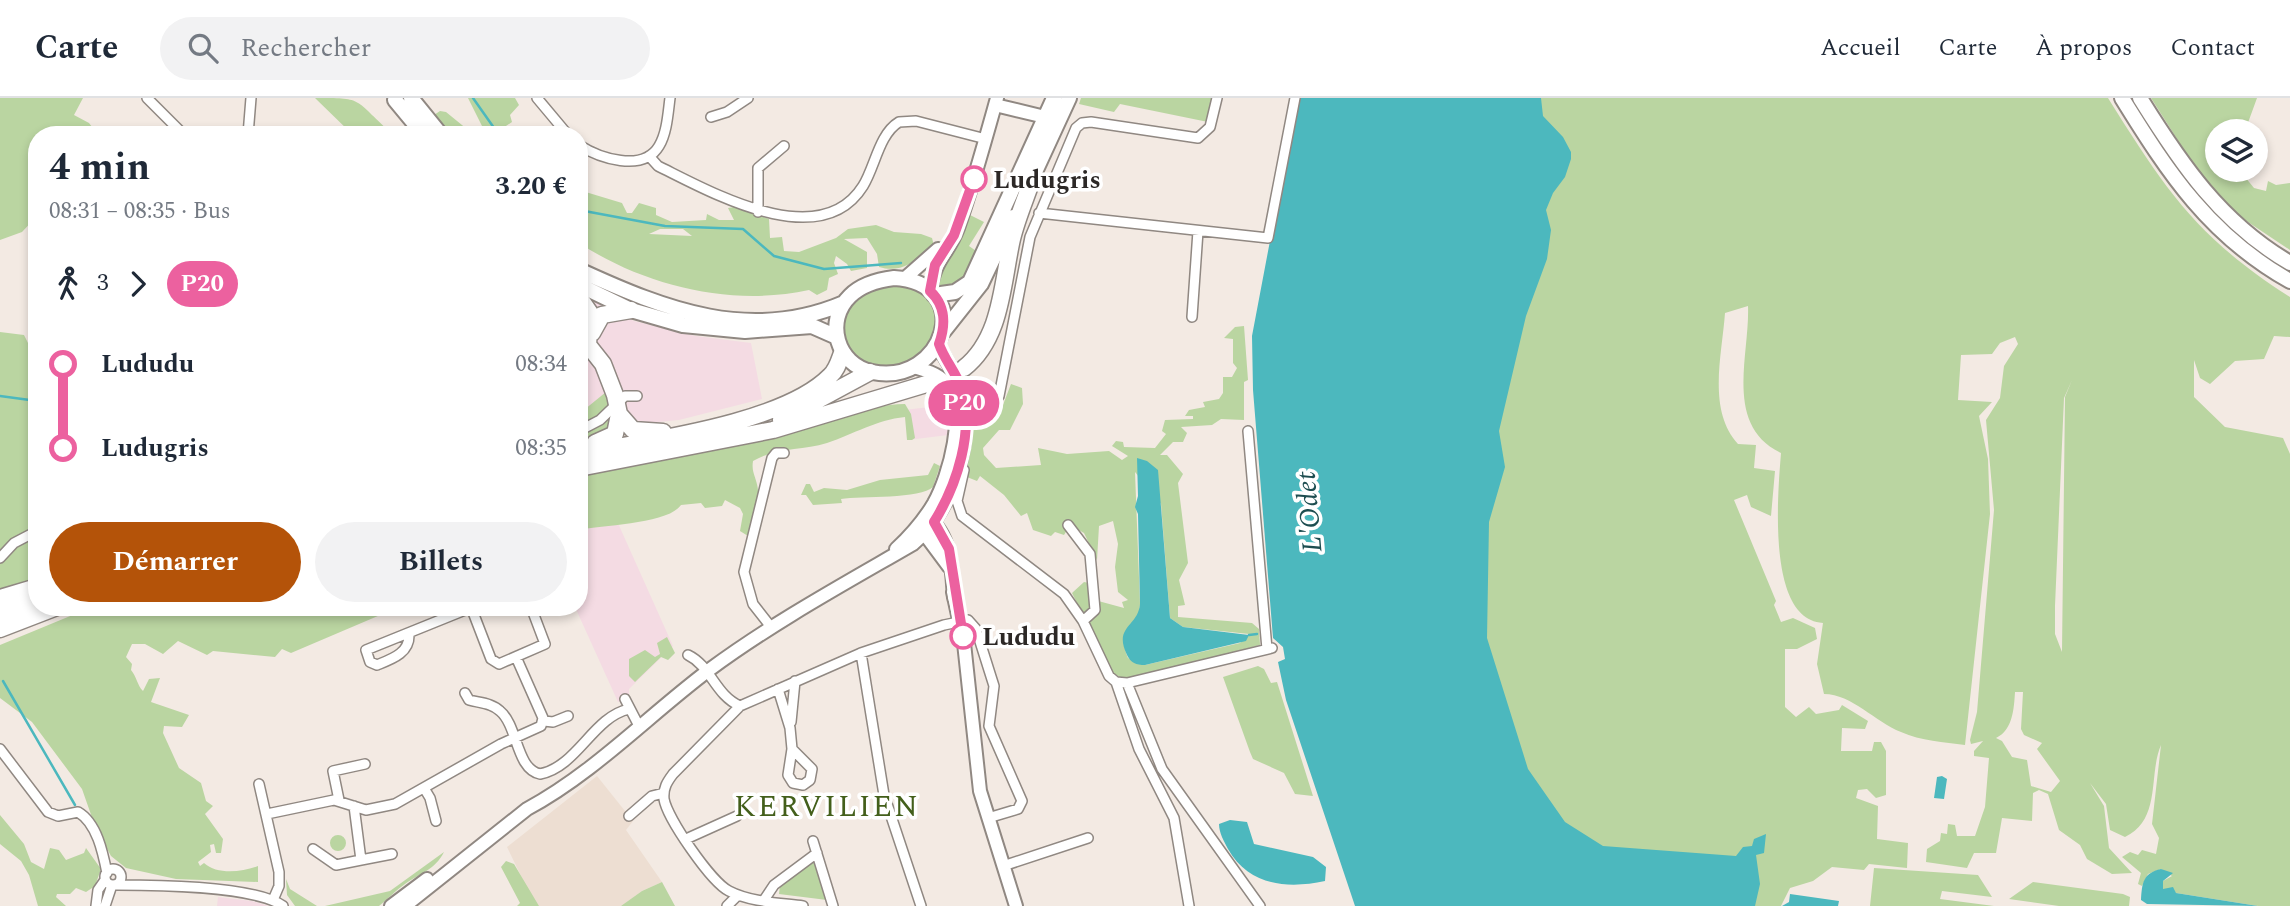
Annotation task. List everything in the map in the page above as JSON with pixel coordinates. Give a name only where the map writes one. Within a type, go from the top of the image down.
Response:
[{"type":"highway","points":[[964,368],[981,351],[992,330],[1015,229],[1033,177]]},
{"type":"highway","points":[[588,310],[588,342],[607,372],[618,408],[618,429],[612,437],[588,444]]},
{"type":"highway","points":[[588,342],[602,315],[631,310]]},
{"type":"highway","points":[[588,452],[687,433],[765,411],[802,396],[833,373],[840,345]]},
{"type":"highway","points":[[671,451],[777,421],[870,372]]},
{"type":"highway","points":[[588,466],[784,427],[933,382]]},
{"type":"highway","points":[[618,408],[633,430],[687,433]]},
{"type":"highway","points":[[0,598],[28,590]]},
{"type":"highway","points":[[0,614],[28,603]]},
{"type":"highway","points":[[0,629],[34,616]]},
{"type":"main road","points":[[411,98],[433,126]]},
{"type":"main road","points":[[588,274],[644,299],[703,318],[781,319],[812,314],[844,303],[868,284],[882,279],[904,279],[932,293],[955,292],[970,282],[1054,98]]},
{"type":"main road","points":[[588,289],[631,310],[713,330],[761,331],[812,326],[840,345],[851,363],[870,372],[890,373],[912,367],[926,358],[981,285],[1069,98]]},
{"type":"main road","points":[[2122,98],[2164,165],[2190,200],[2251,257],[2290,281]]},
{"type":"main road","points":[[2140,98],[2186,170],[2224,215],[2256,242],[2290,263]]},
{"type":"main road","points":[[395,99],[417,126]]},
{"type":"main road","points":[[932,293],[943,312],[941,338]]},
{"type":"main road","points":[[840,345],[838,318],[844,303]]},
{"type":"street","points":[[147,98],[175,126]]},
{"type":"street","points":[[249,126],[251,98]]},
{"type":"street","points":[[537,98],[560,126]]},
{"type":"street","points":[[588,148],[619,160],[635,161],[649,156],[662,140],[670,98]]},
{"type":"street","points":[[711,117],[727,112],[748,98]]},
{"type":"street","points":[[960,422],[985,417],[996,402],[1002,384],[1023,266],[1039,213],[1079,125],[1091,122],[1198,138],[1210,127],[1217,98]]},
{"type":"street","points":[[1039,213],[1268,238],[1295,98]]},
{"type":"street","points":[[932,293],[935,265],[954,235],[962,214],[996,102],[1045,117]]},
{"type":"street","points":[[649,156],[658,166],[758,212],[782,215],[820,214],[842,205],[861,190],[886,134],[903,120],[986,139]]},
{"type":"street","points":[[758,212],[758,168],[784,146]]},
{"type":"street","points":[[904,279],[936,253],[962,214]]},
{"type":"street","points":[[1192,317],[1198,231]]},
{"type":"street","points":[[941,338],[958,379],[964,406],[953,448],[953,465]]},
{"type":"street","points":[[912,367],[942,379],[964,406],[985,408],[996,402]]},
{"type":"street","points":[[588,426],[618,408],[628,395],[637,396]]},
{"type":"street","points":[[405,906],[527,809],[549,797],[708,671],[771,627],[888,557],[925,524],[953,465],[960,422]]},
{"type":"street","points":[[1116,681],[1127,683],[1270,649],[1260,623],[1248,431]]},
{"type":"street","points":[[771,627],[753,604],[744,572],[772,458],[776,453],[784,453]]},
{"type":"street","points":[[953,465],[964,470],[957,501],[962,516],[1059,589],[1083,621],[1105,671],[1116,681],[1139,748],[1174,818],[1189,906]]},
{"type":"street","points":[[925,524],[950,567],[958,653],[967,684],[979,776],[1017,906]]},
{"type":"street","points":[[1068,525],[1091,558],[1095,611],[1083,621]]},
{"type":"street","points":[[0,558],[14,543],[28,536]]},
{"type":"street","points":[[408,634],[409,641],[401,654],[377,665],[370,662],[366,650],[451,616]]},
{"type":"street","points":[[473,616],[492,661],[499,664],[546,643],[535,616]]},
{"type":"street","points":[[803,906],[738,895],[717,882],[668,811],[664,793],[673,774],[729,714],[740,706],[861,653],[957,621],[972,622],[995,690],[989,726],[1022,801],[1018,809],[991,818]]},
{"type":"street","points":[[861,653],[884,795],[921,906]]},
{"type":"street","points":[[688,655],[702,663],[708,671],[725,697],[729,714]]},
{"type":"street","points":[[516,657],[544,721]]},
{"type":"street","points":[[792,749],[790,728],[795,681]]},
{"type":"street","points":[[1127,683],[1162,769],[1260,906]]},
{"type":"street","points":[[778,690],[790,728]]},
{"type":"street","points":[[465,693],[469,700],[493,706],[502,712],[530,770],[545,774],[582,745],[609,716],[629,709]]},
{"type":"street","points":[[725,697],[740,706]]},
{"type":"street","points":[[625,699],[638,725]]},
{"type":"street","points":[[544,721],[553,722],[568,716]]},
{"type":"street","points":[[267,814],[339,800],[369,810],[396,804],[515,737],[541,726],[544,721]]},
{"type":"street","points":[[0,748],[48,812],[58,816],[82,814],[103,852],[113,878],[104,906]]},
{"type":"street","points":[[339,800],[333,771],[365,764]]},
{"type":"street","points":[[259,783],[279,876],[273,900]]},
{"type":"street","points":[[424,788],[430,798],[436,821]]},
{"type":"street","points":[[629,816],[652,796],[664,793]]},
{"type":"street","points":[[354,806],[361,860]]},
{"type":"street","points":[[686,839],[737,816]]},
{"type":"street","points":[[391,906],[474,844],[505,826]]},
{"type":"street","points":[[1006,865],[1087,838]]},
{"type":"street","points":[[813,841],[833,906]]},
{"type":"street","points":[[313,849],[337,865],[392,854]]},
{"type":"street","points":[[764,900],[774,885],[817,853]]},
{"type":"street","points":[[1006,865],[1023,906]]},
{"type":"street","points":[[113,878],[142,885],[245,892],[273,900],[283,906]]},
{"type":"street","points":[[96,906],[98,890],[113,878]]},
{"type":"street","points":[[727,906],[738,895]]},
{"type":"shaded area","points":[[588,298],[634,321],[696,336],[751,343],[762,399],[679,420],[648,423],[627,418],[588,416]]},
{"type":"shaded area","points":[[938,406],[938,411],[949,410],[948,435],[908,440],[904,410]]},
{"type":"shaded area","points":[[617,521],[673,646],[629,689],[629,696],[618,702],[579,616],[588,616],[588,526]]},
{"type":"shaded area","points":[[597,776],[633,821],[626,830],[662,882],[642,891],[622,906],[539,906],[533,901],[507,847]]},
{"type":"shaded area","points":[[218,897],[252,901],[269,906],[217,906]]},
{"type":"green space","points":[[0,98],[83,98],[74,115],[91,126],[28,126],[28,226],[22,232],[0,240]]},
{"type":"green space","points":[[315,98],[342,98],[356,102],[384,126],[344,126]]},
{"type":"green space","points":[[468,98],[515,98],[519,105],[510,115],[512,122],[506,126],[482,126]]},
{"type":"green space","points":[[1081,98],[1212,98],[1208,122],[1120,104],[1114,112],[1079,104]]},
{"type":"green space","points":[[1373,98],[2108,98],[2147,159],[2186,210],[2230,254],[2290,297],[2290,337],[2274,336],[2264,359],[2235,361],[2210,384],[2200,378],[2194,360],[2194,397],[2225,427],[2283,438],[2290,454],[2290,906],[2258,906],[2176,893],[2163,889],[2163,881],[2172,876],[2161,869],[2148,874],[2142,886],[2138,884],[2141,873],[2122,857],[2130,852],[2138,855],[2142,850],[2156,854],[2159,838],[2152,824],[2161,745],[2149,808],[2137,829],[2125,837],[2110,830],[2106,804],[2090,783],[2104,806],[2109,848],[2132,873],[2112,874],[2087,859],[2080,845],[2059,830],[2048,794],[2039,790],[2033,793],[2032,821],[2002,818],[1996,853],[1974,853],[1967,868],[1926,862],[1927,849],[1940,841],[1941,833],[1947,834],[1948,824],[1955,825],[1957,836],[1975,836],[1985,807],[1989,758],[1974,756],[1974,751],[1983,741],[1971,744],[1970,740],[1977,712],[1994,510],[1986,420],[2000,398],[2004,366],[2018,344],[2015,337],[2000,343],[1992,354],[1961,355],[1958,400],[1992,402],[1979,416],[1988,459],[1990,514],[1965,745],[1941,742],[1901,732],[1854,703],[1824,694],[1817,664],[1823,623],[1805,616],[1792,601],[1779,551],[1778,496],[1781,453],[1763,441],[1752,425],[1746,407],[1744,367],[1748,306],[1725,313],[1719,399],[1728,430],[1738,444],[1756,445],[1754,468],[1775,471],[1771,516],[1751,507],[1747,495],[1734,500],[1776,601],[1774,605],[1781,622],[1793,618],[1815,628],[1817,639],[1797,649],[1785,649],[1785,707],[1796,717],[1809,707],[1816,714],[1839,710],[1842,705],[1868,721],[1865,729],[1842,728],[1841,751],[1872,751],[1874,742],[1881,742],[1886,751],[1886,795],[1876,798],[1867,789],[1858,790],[1856,798],[1878,806],[1877,839],[1908,843],[1907,868],[1869,864],[1864,870],[1832,867],[1813,881],[1790,888],[1781,906],[1464,906]],"holes":[[[2072,380],[2065,397],[2062,652],[2055,634],[2055,606],[2064,398]],[[2015,692],[2023,692],[2021,729],[2024,735],[2042,743],[2037,749],[2060,781],[2051,792],[2031,786],[2027,760],[2012,757],[2002,741],[1996,738],[2009,724]]]},
{"type":"green space","points":[[2151,98],[2257,98],[2249,119],[2205,119],[2205,182],[2249,182],[2254,188],[2266,191],[2268,181],[2276,185],[2290,183],[2290,250],[2224,206],[2210,191]]},
{"type":"green space","points":[[440,111],[446,112],[463,126],[443,126],[434,115]]},
{"type":"green space","points":[[588,193],[622,203],[627,213],[632,213],[639,203],[656,208],[656,215],[672,222],[706,220],[707,214],[719,220],[734,220],[728,208],[734,207],[769,219],[770,238],[782,237],[784,251],[799,252],[836,238],[848,229],[876,225],[894,232],[921,234],[932,238],[934,246],[909,264],[887,269],[879,267],[877,254],[867,238],[844,239],[867,252],[867,268],[851,271],[847,264],[836,256],[834,263],[838,274],[829,278],[827,290],[817,295],[809,290],[749,296],[689,289],[632,271],[588,248]],"holes":[[[660,229],[683,229],[692,236],[649,234]]]},
{"type":"green space","points":[[968,214],[984,222],[969,246],[979,253],[972,270],[956,286],[937,285],[936,271]]},
{"type":"green space","points":[[898,285],[917,292],[932,304],[936,313],[936,331],[923,354],[908,363],[879,367],[865,363],[854,356],[847,345],[843,331],[845,313],[865,293]]},
{"type":"green space","points":[[1244,326],[1248,380],[1244,382],[1244,420],[1221,419],[1212,425],[1181,427],[1187,433],[1183,442],[1173,442],[1160,455],[1167,455],[1183,474],[1178,483],[1188,563],[1179,580],[1185,605],[1178,606],[1178,617],[1252,623],[1259,629],[1260,645],[1125,680],[1111,672],[1072,593],[1084,582],[1089,583],[1091,599],[1124,608],[1122,602],[1128,600],[1118,592],[1115,567],[1118,544],[1113,521],[1099,526],[1097,560],[1084,533],[1070,525],[1064,535],[1055,532],[1051,536],[1033,530],[1027,513],[1021,516],[1004,495],[980,476],[977,481],[967,477],[965,465],[970,436],[973,429],[1001,410],[1011,384],[1022,388],[1023,404],[1010,430],[999,430],[983,448],[984,455],[996,468],[1041,465],[1038,448],[1067,454],[1109,451],[1122,460],[1128,456],[1112,446],[1116,441],[1123,442],[1124,447],[1155,448],[1166,434],[1162,431],[1165,420],[1193,419],[1193,416],[1185,416],[1189,410],[1205,407],[1203,402],[1219,399],[1223,393],[1223,377],[1232,377],[1237,368],[1233,363],[1233,339],[1224,338],[1235,327]],"holes":[[[1135,472],[1161,504],[1170,618],[1183,627],[1249,634],[1240,643],[1145,665],[1128,658],[1125,646],[1128,630],[1139,615],[1140,604]]]},
{"type":"green space","points":[[0,332],[24,335],[28,343],[28,581],[0,590]]},
{"type":"green space","points":[[606,392],[613,412],[607,436],[588,440],[588,407]]},
{"type":"green space","points":[[905,404],[911,414],[915,438],[907,440],[905,417],[875,424],[827,443],[771,453],[753,461],[758,496],[748,536],[740,531],[743,514],[740,508],[725,500],[722,506],[705,508],[701,503],[681,505],[674,511],[649,520],[588,529],[588,472],[765,439],[890,405]]},
{"type":"green space","points":[[934,463],[940,466],[933,487],[916,494],[841,499],[842,503],[813,505],[806,495],[801,495],[806,484],[810,484],[814,492],[824,488],[847,490],[880,480],[928,475]]},
{"type":"green space","points":[[70,616],[378,616],[291,653],[282,649],[275,657],[213,651],[207,655],[178,641],[163,654],[145,644],[132,644],[126,657],[132,664],[131,670],[143,691],[149,679],[160,678],[151,702],[189,715],[182,727],[164,726],[163,733],[179,768],[201,783],[206,801],[213,806],[205,814],[223,839],[221,853],[216,853],[214,844],[210,845],[211,852],[198,862],[200,866],[204,863],[209,867],[230,871],[258,866],[258,882],[176,879],[126,868],[111,856],[95,826],[82,789],[32,722],[0,698],[0,645]]},
{"type":"green space","points":[[667,637],[675,653],[668,660],[661,657],[635,682],[629,676],[629,659],[645,650],[655,657],[660,654],[657,643]]},
{"type":"green space","points":[[1258,666],[1264,669],[1271,683],[1277,682],[1313,796],[1295,794],[1284,773],[1253,759],[1250,752],[1223,677]]},
{"type":"green space","points":[[0,815],[24,844],[31,862],[44,869],[50,848],[59,850],[66,860],[84,853],[86,848],[101,869],[95,886],[86,892],[76,888],[70,894],[57,894],[56,897],[66,906],[38,906],[29,875],[21,861],[0,844]]},
{"type":"green space","points":[[335,835],[341,835],[346,843],[344,849],[335,851],[330,846],[330,840]]},
{"type":"green space","points":[[444,852],[432,867],[402,886],[379,906],[325,906],[390,891]]},
{"type":"green space","points":[[506,861],[514,864],[539,906],[517,906],[520,903],[501,867]]},
{"type":"green space","points":[[814,862],[827,900],[779,894],[780,885]]},
{"type":"green space","points":[[1874,868],[1978,875],[1992,897],[1942,891],[1940,899],[1994,906],[1870,906]]},
{"type":"green space","points":[[286,879],[290,889],[317,906],[295,906],[287,895]]},
{"type":"green space","points":[[662,882],[675,906],[621,906],[642,891]]},
{"type":"green space","points":[[2033,882],[2123,894],[2130,897],[2129,906],[2059,906],[2009,899]]},
{"type":"water","name":"L'Odet","points":[[1297,98],[1541,98],[1543,116],[1563,137],[1571,152],[1571,159],[1565,177],[1553,193],[1546,210],[1551,230],[1547,259],[1526,316],[1499,431],[1505,467],[1489,522],[1487,638],[1528,769],[1565,822],[1603,846],[1736,856],[1743,847],[1752,846],[1754,839],[1766,834],[1764,853],[1756,855],[1760,884],[1755,906],[1355,906],[1286,700],[1278,662],[1285,659],[1283,647],[1273,638],[1253,390],[1252,336]]},
{"type":"water","points":[[1137,458],[1147,461],[1158,470],[1170,618],[1183,627],[1249,635],[1246,641],[1145,665],[1134,663],[1129,658],[1123,645],[1124,632],[1135,618],[1140,604],[1138,514],[1135,507],[1138,496]]},
{"type":"water","points":[[1937,777],[1947,779],[1944,799],[1934,798]]},
{"type":"water","points":[[1230,820],[1247,822],[1254,844],[1313,857],[1326,867],[1325,881],[1284,884],[1270,882],[1247,871],[1228,849],[1221,834],[1219,824]]},
{"type":"water","points":[[2161,869],[2173,873],[2163,881],[2163,889],[2173,887],[2176,893],[2258,906],[2147,904],[2141,900],[2145,880],[2150,873]]},
{"type":"water","points":[[1790,894],[1839,901],[1838,906],[1782,906],[1789,902]]},
{"type":"waterway","points":[[473,98],[493,126]]},
{"type":"waterway","points":[[588,212],[665,226],[743,229],[774,256],[824,269],[901,263]]},
{"type":"waterway","points":[[0,396],[28,400]]},
{"type":"waterway","points":[[1249,635],[1257,634]]},
{"type":"waterway","points":[[3,681],[75,805]]},
{"type":"bus line","name":"P20","points":[[963,636],[953,593],[949,549],[934,522],[947,497],[958,465],[964,438],[965,411],[960,384],[939,344],[943,332],[943,312],[930,291],[933,269],[958,227],[974,179]]},
{"type":"place","name":"Ludugris","points":[[974,179]]},
{"type":"place","name":"Lududu","points":[[963,636]]},
{"type":"district","name":"KERVILIEN","points":[[827,806]]}]
